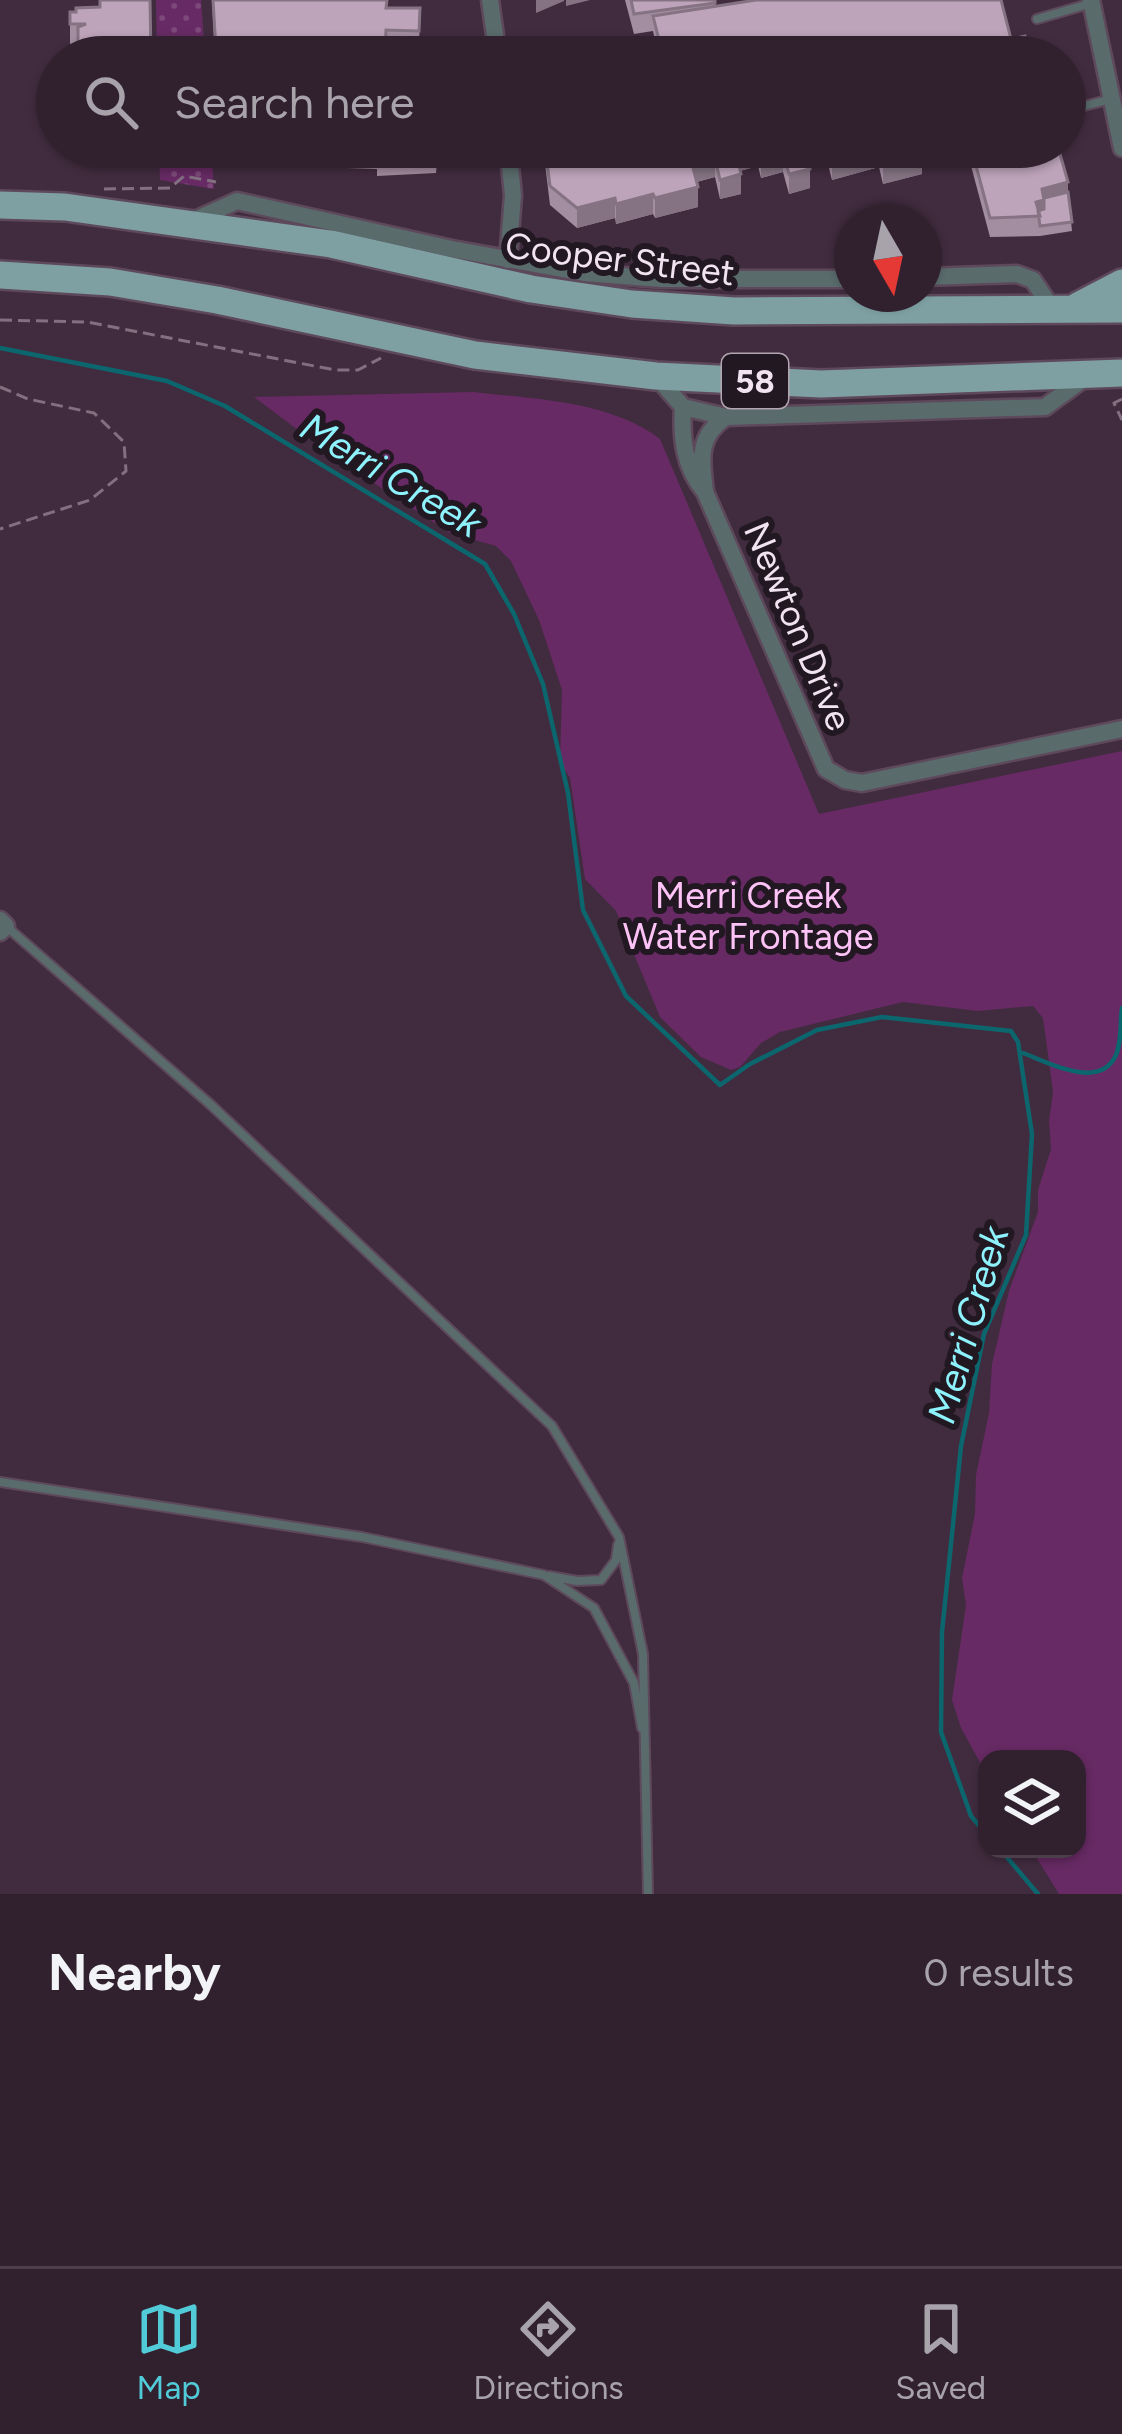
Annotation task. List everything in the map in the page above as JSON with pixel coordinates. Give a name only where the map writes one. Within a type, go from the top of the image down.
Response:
[{"type":"main road","name":"Cooper Street","points":[[0,205],[65,207],[331,244],[541,291],[632,304],[734,311],[1122,309]]},
{"type":"main road","name":"58","points":[[0,275],[110,282],[475,355],[656,376],[821,384],[1111,376]]},
{"type":"main road","points":[[1063,309],[1122,283]]},
{"type":"street","points":[[490,0],[495,36]]},
{"type":"street","points":[[1091,2],[1117,92],[1122,148]]},
{"type":"street","points":[[508,260],[510,168]]},
{"type":"street","name":"Cooper Street","points":[[185,224],[237,201],[584,273],[661,279],[834,279]]},
{"type":"street","points":[[942,276],[1017,274],[1033,280],[1063,309]]},
{"type":"street","points":[[656,376],[683,407],[726,418],[1045,406],[1111,376]]},
{"type":"street","name":"Newton Drive","points":[[683,407],[684,450],[692,473],[705,492],[820,762],[844,780],[880,780],[1122,729]]},
{"type":"street","name":"Newton Drive","points":[[705,492],[704,439],[726,418]]},
{"type":"lane","points":[[1036,20],[1091,2]]},
{"type":"lane","points":[[1086,103],[1117,92]]},
{"type":"lane","points":[[2,926],[316,1202],[552,1426],[619,1537],[643,1654],[648,1894]]},
{"type":"lane","points":[[0,1482],[362,1537],[578,1581],[601,1580],[616,1560],[619,1537]]},
{"type":"lane","points":[[544,1575],[594,1608],[634,1683],[647,1755]]},
{"type":"path","points":[[89,190],[170,188],[184,176],[216,182]]},
{"type":"path","points":[[0,320],[87,322],[335,370],[358,370],[406,340]]},
{"type":"path","points":[[0,387],[28,399],[94,413],[124,442],[125,471],[90,500],[0,529]]},
{"type":"path","points":[[1122,399],[1114,403],[1122,419]]},
{"type":"green space","points":[[156,0],[201,0],[204,36],[157,36]]},
{"type":"green space","points":[[160,168],[212,168],[214,189],[160,180]]},
{"type":"green space","name":"Merri Creek Water Frontage","points":[[473,392],[595,409],[660,439],[819,814],[1122,751],[1122,1894],[1059,1894],[1037,1858],[1086,1858],[1086,1750],[978,1750],[978,1759],[952,1700],[966,1605],[962,1578],[975,1514],[992,1364],[1009,1291],[1038,1212],[1038,1190],[1051,1149],[1053,1092],[1043,1018],[1033,1006],[978,1011],[903,1002],[780,1032],[731,1070],[701,1057],[660,1017],[616,911],[585,879],[570,778],[560,762],[562,690],[539,620],[511,561],[496,546],[450,533],[254,397]]},
{"type":"building","points":[[100,0],[150,0],[151,36],[78,36],[78,27],[86,24],[70,24],[70,12],[100,7]]},
{"type":"building","points":[[213,0],[387,0],[386,8],[420,8],[419,31],[386,30],[386,36],[215,36]]},
{"type":"building","points":[[631,0],[715,0],[715,3],[634,14]]},
{"type":"building","points":[[756,0],[1001,0],[1010,36],[658,36],[653,16]]},
{"type":"building","points":[[548,168],[693,168],[698,187],[577,208],[550,186]]},
{"type":"building","points":[[717,168],[740,168],[741,174],[720,180]]},
{"type":"building","points":[[977,168],[1064,168],[1068,182],[1042,189],[1044,200],[1036,202],[1040,216],[990,218]]},
{"type":"building","points":[[1068,192],[1072,222],[1040,226],[1038,211],[1044,209],[1044,198]]},
{"type":"waterway","name":"Merri Creek","points":[[0,348],[167,381],[225,406],[485,564],[514,614],[543,684],[568,793],[583,910],[626,996],[720,1085],[817,1030],[882,1017],[1011,1031],[1018,1042],[1032,1134],[1026,1235],[984,1334],[961,1446],[942,1632],[941,1732],[978,1824]]},
{"type":"waterway","points":[[1023,1053],[1072,1071],[1097,1072],[1117,1052],[1122,1008]]},
{"type":"waterway","name":"Merri Creek","points":[[1008,1858],[1038,1894]]}]
